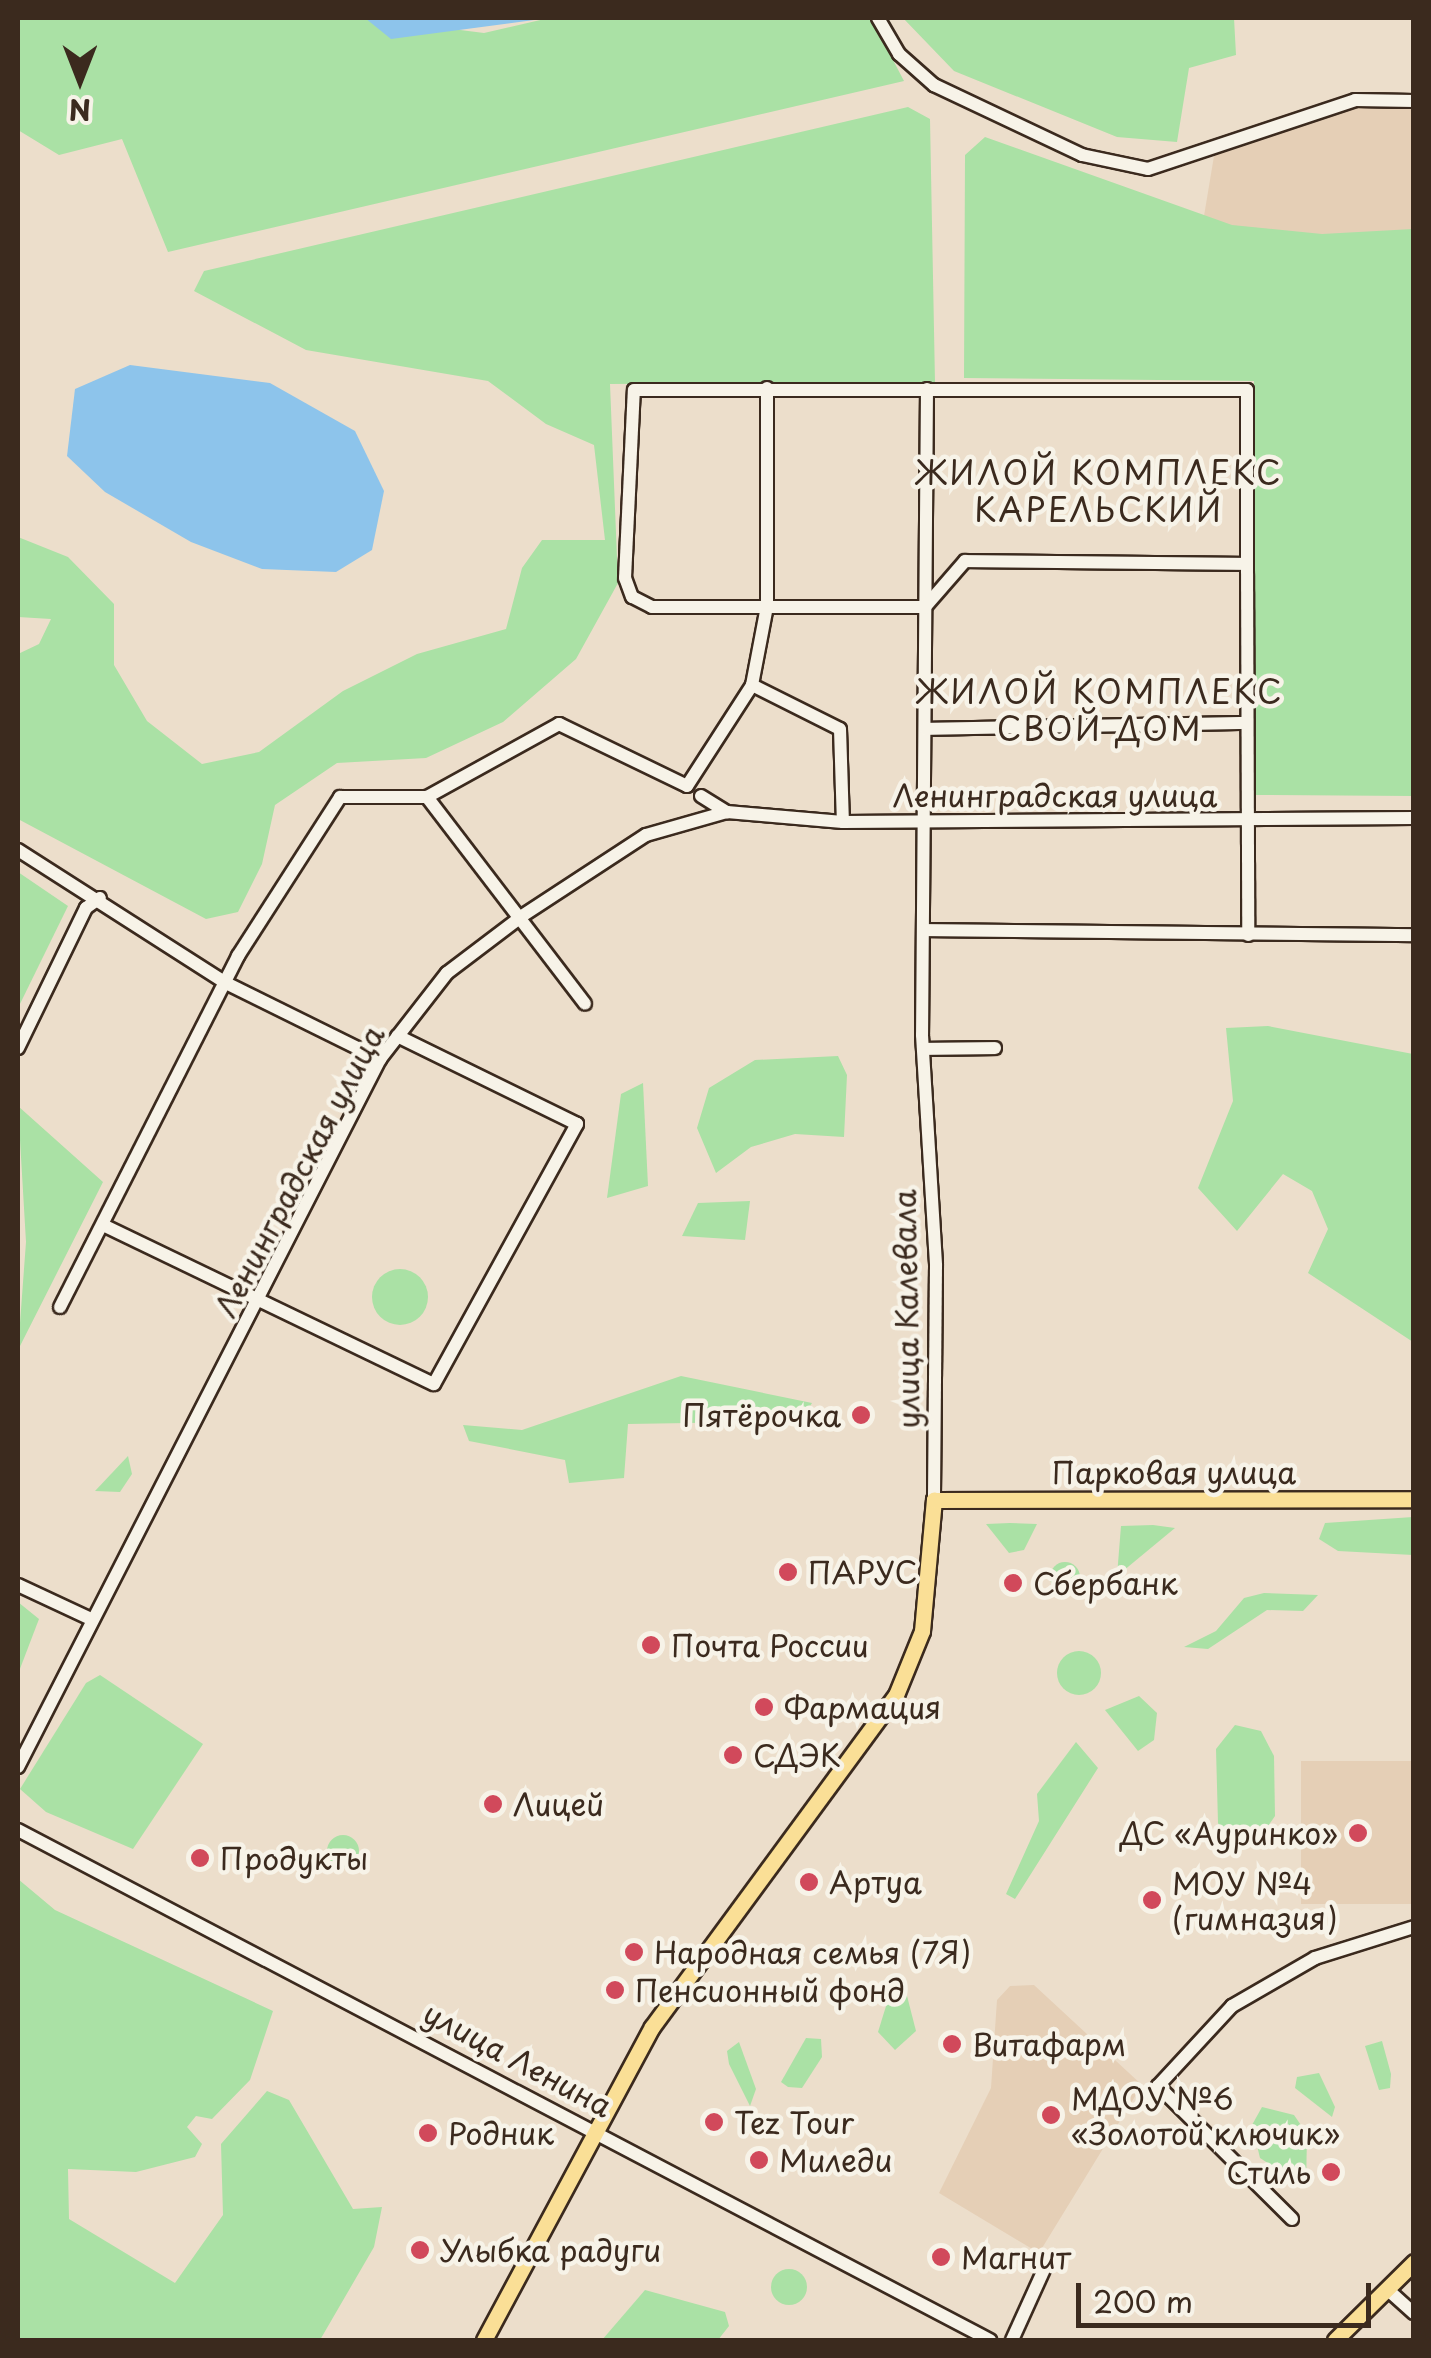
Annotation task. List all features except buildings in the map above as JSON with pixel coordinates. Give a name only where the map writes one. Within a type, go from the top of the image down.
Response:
[{"type":"main road","name":"Парковая улица","points":[[934,1500],[1414,1499]]},
{"type":"main road","name":"улица Калевала","points":[[484,2340],[678,1988],[861,1754],[896,1695],[922,1630],[934,1500]]},
{"type":"main road","points":[[1335,2340],[1414,2262]]},
{"type":"street","points":[[878,18],[899,54],[934,85],[1082,155],[1148,169],[1354,100],[1414,101]]},
{"type":"street","points":[[60,1307],[226,984],[340,797],[427,797],[559,724],[687,786],[752,684],[767,606],[768,388]]},
{"type":"street","name":"улица Калевала","points":[[927,389],[924,1049],[936,1266],[934,1500]]},
{"type":"street","points":[[1247,564],[966,561],[925,607],[652,607],[632,597],[626,523],[634,390],[1248,390],[1248,936]]},
{"type":"street","points":[[752,684],[840,729],[843,822]]},
{"type":"street","points":[[926,729],[1247,722]]},
{"type":"street","points":[[701,796],[727,812]]},
{"type":"street","points":[[427,797],[522,916],[585,1004]]},
{"type":"street","name":"Ленинградская улица","points":[[18,1766],[380,1059],[447,973],[522,916],[646,834],[727,812],[843,822],[1414,818]]},
{"type":"street","points":[[18,850],[100,898],[226,984],[380,1059]]},
{"type":"street","points":[[18,1048],[86,908],[100,898]]},
{"type":"street","points":[[925,930],[944,934],[1414,935]]},
{"type":"street","points":[[103,1225],[256,1302],[434,1384],[577,1124],[397,1036]]},
{"type":"street","points":[[924,1049],[996,1048]]},
{"type":"street","points":[[18,1585],[91,1619]]},
{"type":"street","name":"улица Ленина","points":[[18,1830],[598,2129],[990,2340]]},
{"type":"street","points":[[1292,2219],[1158,2086],[1232,2006],[1315,1958],[1414,1927]]},
{"type":"street","points":[[1012,2340],[1047,2263]]},
{"type":"street","points":[[1387,2289],[1414,2313]]},
{"type":"shaded area","points":[[1358,107],[1413,109],[1413,233],[1298,238],[1203,222],[1214,156],[1261,130]]},
{"type":"shaded area","name":"ДС «Ауринко»","points":[[1301,1761],[1413,1761],[1413,1904],[1301,1904]]},
{"type":"shaded area","name":"МДОУ №6 «Золотой ключик»","points":[[1034,1985],[1142,2085],[1039,2253],[939,2193],[991,2088],[997,2000],[1010,1986]]},
{"type":"green space","points":[[18,18],[365,18],[484,33],[549,18],[871,18],[904,81],[168,252],[122,139],[59,155],[18,130]]},
{"type":"green space","points":[[903,18],[1234,18],[1236,55],[1189,68],[1177,142],[1117,137],[954,71]]},
{"type":"green space","points":[[908,107],[930,119],[935,382],[610,384],[618,583],[576,659],[503,722],[426,758],[337,763],[275,805],[262,864],[238,912],[206,919],[18,819],[18,654],[39,644],[51,619],[18,617],[18,537],[68,557],[114,604],[114,665],[147,721],[202,764],[259,752],[343,691],[417,654],[506,629],[522,568],[542,540],[605,540],[594,445],[546,424],[488,381],[306,350],[194,291],[204,271]]},
{"type":"green space","points":[[985,137],[1232,225],[1322,234],[1413,229],[1413,796],[1253,795],[1254,381],[964,378],[965,155]]},
{"type":"green space","points":[[18,872],[68,906],[18,1008]]},
{"type":"green space","points":[[1268,1026],[1413,1054],[1413,1342],[1308,1273],[1328,1229],[1312,1191],[1283,1174],[1237,1231],[1198,1188],[1233,1101],[1226,1028]]},
{"type":"green space","points":[[838,1056],[847,1075],[844,1137],[795,1134],[751,1147],[716,1173],[697,1128],[709,1088],[755,1060]]},
{"type":"green space","points":[[643,1083],[648,1186],[607,1198],[621,1094]]},
{"type":"green space","points":[[18,1106],[103,1182],[18,1350],[26,1242]]},
{"type":"green space","points":[[750,1201],[745,1240],[682,1236],[698,1203]]},
{"type":"green space","points":[[400,1269],[420,1277],[428,1297],[420,1317],[400,1325],[380,1317],[372,1297],[380,1277]]},
{"type":"green space","points":[[681,1376],[812,1403],[801,1421],[628,1424],[624,1478],[569,1483],[565,1460],[469,1441],[463,1425],[522,1430]]},
{"type":"green space","points":[[128,1456],[132,1474],[120,1492],[95,1491]]},
{"type":"green space","points":[[1413,1517],[1413,1555],[1338,1551],[1319,1539],[1325,1523]]},
{"type":"green space","points":[[986,1524],[1037,1524],[1024,1550],[1009,1553]]},
{"type":"green space","points":[[1153,1525],[1175,1528],[1117,1576],[1121,1526]]},
{"type":"green space","points":[[1065,1562],[1076,1566],[1080,1577],[1076,1588],[1065,1592],[1054,1588],[1050,1577],[1054,1566]]},
{"type":"green space","points":[[1264,1593],[1318,1595],[1303,1611],[1267,1610],[1208,1649],[1184,1647],[1216,1631],[1244,1598]]},
{"type":"green space","points":[[18,1602],[39,1619],[18,1674]]},
{"type":"green space","points":[[1079,1651],[1094,1658],[1101,1673],[1094,1688],[1079,1695],[1064,1688],[1057,1673],[1064,1658]]},
{"type":"green space","points":[[100,1675],[203,1744],[133,1849],[46,1812],[20,1789],[86,1683]]},
{"type":"green space","points":[[1139,1696],[1157,1713],[1154,1740],[1138,1751],[1105,1710]]},
{"type":"green space","points":[[1235,1725],[1261,1731],[1274,1756],[1275,1816],[1255,1845],[1227,1840],[1218,1823],[1216,1749]]},
{"type":"green space","points":[[1076,1742],[1098,1768],[1015,1899],[1006,1894],[1039,1821],[1037,1794]]},
{"type":"green space","points":[[343,1835],[354,1840],[359,1851],[354,1862],[343,1867],[332,1862],[327,1851],[332,1840]]},
{"type":"green space","points":[[18,1879],[55,1910],[273,2011],[250,2080],[212,2119],[196,2116],[187,2127],[202,2144],[195,2157],[136,2172],[68,2169],[69,2219],[175,2283],[223,2215],[221,2144],[267,2091],[289,2100],[353,2209],[382,2207],[374,2247],[320,2340],[18,2340]]},
{"type":"green space","points":[[891,1990],[906,1992],[916,2031],[895,2050],[878,2032]]},
{"type":"green space","points":[[806,2038],[821,2039],[822,2057],[802,2088],[788,2087],[781,2082]]},
{"type":"green space","points":[[1382,2041],[1391,2074],[1390,2088],[1379,2090],[1365,2046]]},
{"type":"green space","points":[[739,2042],[756,2089],[750,2106],[729,2064],[727,2051]]},
{"type":"green space","points":[[1319,2073],[1335,2107],[1332,2117],[1295,2088],[1297,2077]]},
{"type":"green space","points":[[1262,2107],[1294,2115],[1307,2134],[1306,2188],[1260,2158],[1252,2125]]},
{"type":"green space","points":[[789,2269],[802,2274],[807,2287],[802,2300],[789,2305],[776,2300],[771,2287],[776,2274]]},
{"type":"green space","points":[[645,2290],[725,2312],[729,2326],[718,2340],[602,2340]]},
{"type":"water","points":[[365,18],[549,18],[391,39]]},
{"type":"water","points":[[130,365],[270,383],[355,431],[384,491],[372,550],[336,572],[262,569],[191,542],[105,492],[67,456],[75,389]]},
{"type":"place","name":"Пятёрочка","points":[[861,1415]]},
{"type":"place","name":"ПАРУС","points":[[788,1572]]},
{"type":"place","name":"Сбербанк","points":[[1013,1583]]},
{"type":"place","name":"Почта России","points":[[651,1645]]},
{"type":"place","name":"Фармация","points":[[764,1707]]},
{"type":"place","name":"СДЭК","points":[[733,1755]]},
{"type":"place","name":"Лицей","points":[[493,1804]]},
{"type":"place","name":"ДС «Ауринко»","points":[[1358,1833]]},
{"type":"place","name":"Продукты","points":[[200,1858]]},
{"type":"place","name":"Артуа","points":[[809,1882]]},
{"type":"place","name":"МОУ №4 (гимназия)","points":[[1152,1900]]},
{"type":"place","name":"Народная семья (7Я)","points":[[634,1952]]},
{"type":"place","name":"Пенсионный фонд","points":[[615,1990]]},
{"type":"place","name":"Витафарм","points":[[952,2044]]},
{"type":"place","name":"МДОУ №6 «Золотой ключик»","points":[[1051,2115]]},
{"type":"place","name":"Tez Tour","points":[[714,2122]]},
{"type":"place","name":"Родник","points":[[428,2133]]},
{"type":"place","name":"Миледи","points":[[759,2160]]},
{"type":"place","name":"Стиль","points":[[1331,2172]]},
{"type":"place","name":"Улыбка радуги","points":[[420,2250]]},
{"type":"place","name":"Магнит","points":[[941,2257]]},
{"type":"district","name":"ЖИЛОЙ КОМПЛЕКС КАРЕЛЬСКИЙ","points":[[1099,492]]},
{"type":"district","name":"ЖИЛОЙ КОМПЛЕКС СВОЙ ДОМ","points":[[1100,710]]}]
